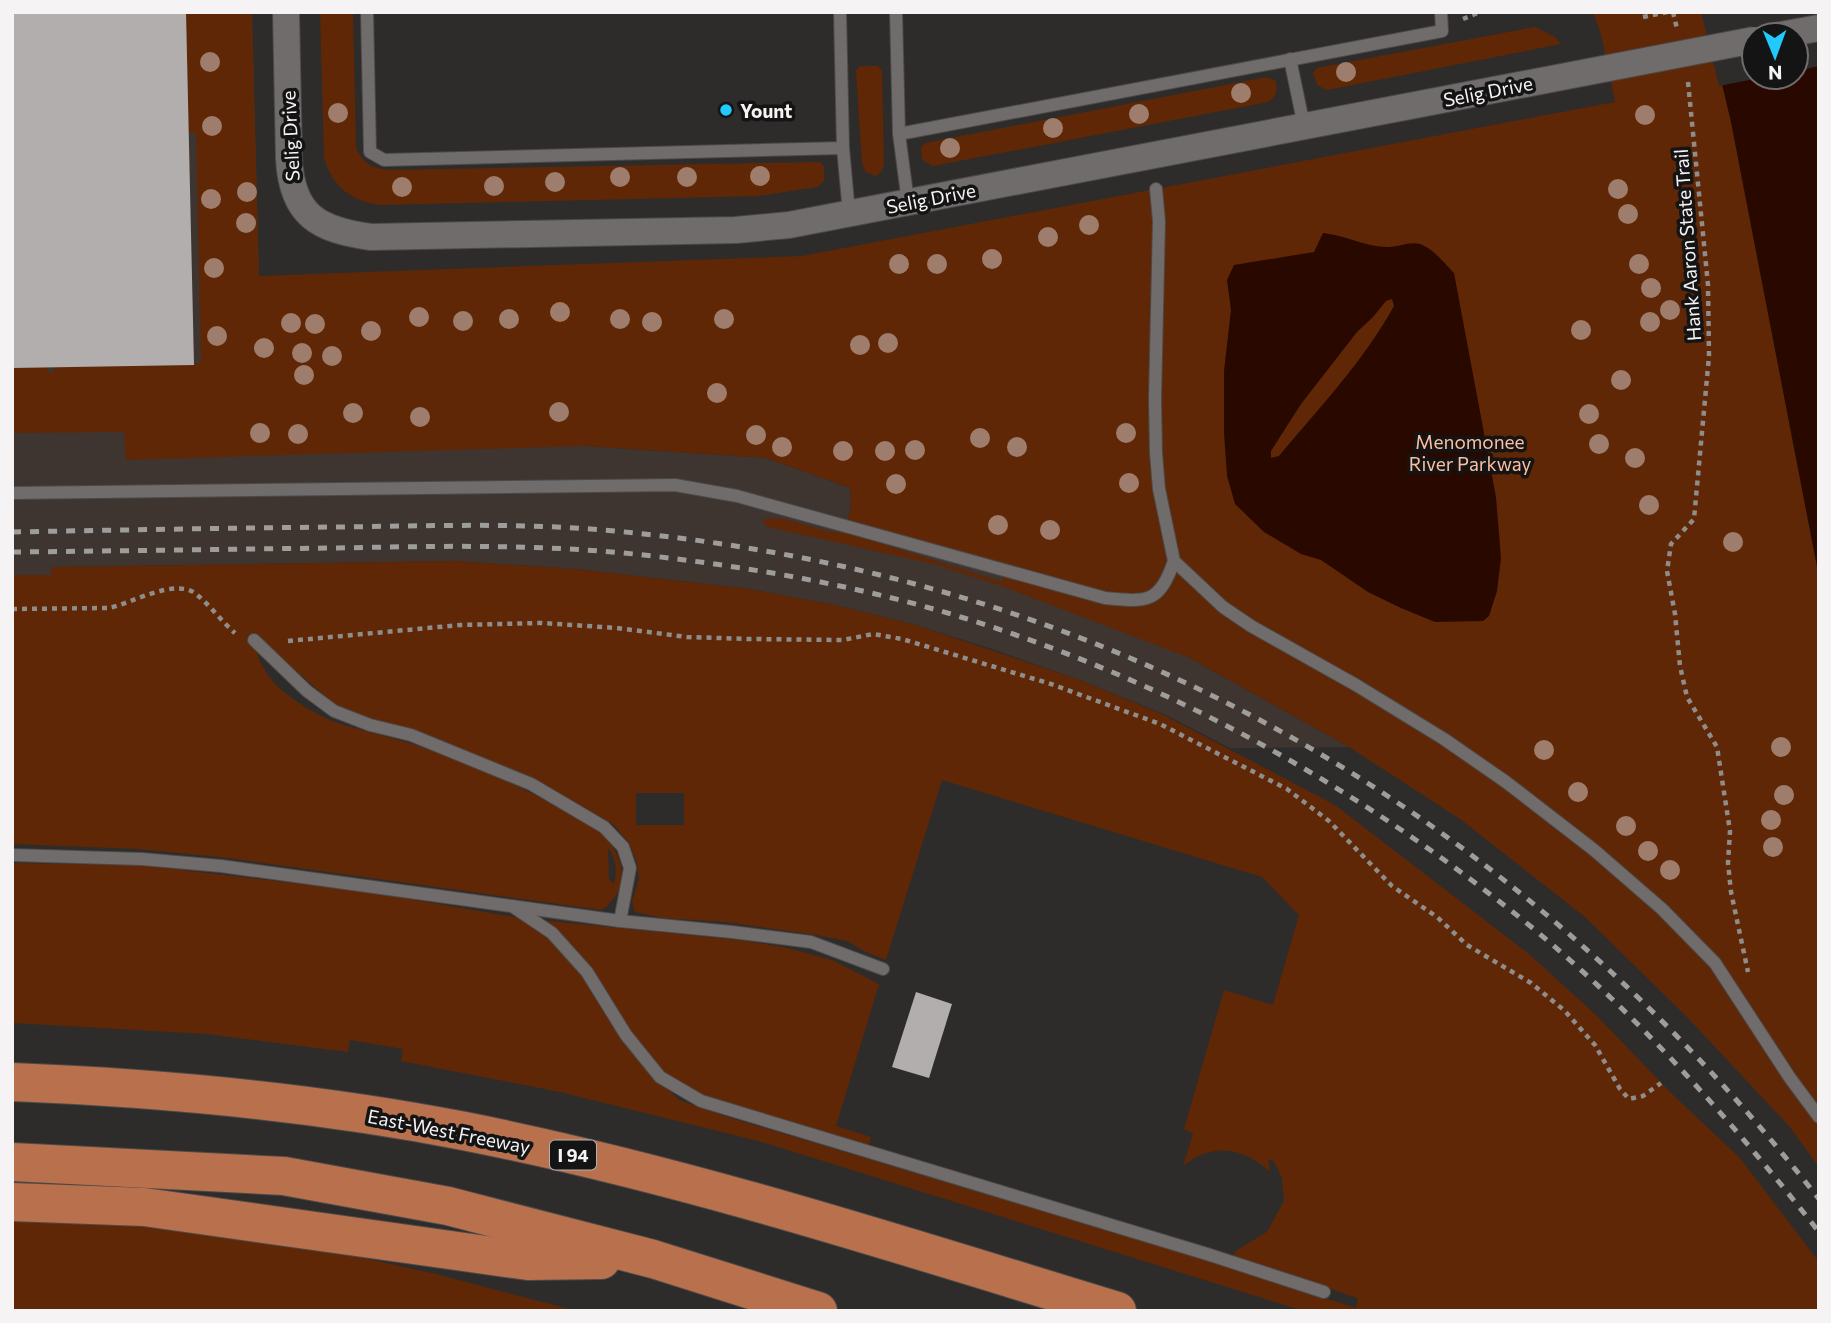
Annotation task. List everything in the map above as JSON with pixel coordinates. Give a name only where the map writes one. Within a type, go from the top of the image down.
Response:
[{"type":"highway","name":"East-West Freeway","points":[[12,1082],[96,1085],[256,1099],[464,1131],[597,1160],[760,1203],[1117,1311]]},
{"type":"highway","points":[[12,1162],[284,1175],[448,1206],[653,1259],[818,1311]]},
{"type":"highway","points":[[12,1202],[144,1207],[528,1261],[653,1259]]},
{"type":"street","name":"Selig Drive","points":[[286,12],[290,178],[295,195],[303,210],[314,220],[331,229],[371,237],[736,230],[789,225],[1740,43]]},
{"type":"lane","points":[[367,12],[370,152],[384,160],[843,148]]},
{"type":"lane","points":[[840,12],[843,148],[849,213]]},
{"type":"lane","points":[[896,12],[899,134],[908,202]]},
{"type":"lane","points":[[899,134],[1442,31],[1441,12]]},
{"type":"lane","points":[[1290,59],[1304,126]]},
{"type":"lane","points":[[12,493],[675,485],[737,496],[1105,598],[1145,600],[1156,594],[1167,582],[1174,561],[1159,489],[1156,453],[1159,221],[1156,189]]},
{"type":"lane","points":[[1174,561],[1223,607],[1444,739],[1506,782],[1594,850],[1661,909],[1715,963],[1819,1117]]},
{"type":"lane","points":[[254,640],[307,691],[334,711],[370,725],[411,735],[530,785],[604,827],[622,847],[630,868],[620,921]]},
{"type":"lane","points":[[12,855],[142,859],[221,866],[620,921],[811,943],[883,969]]},
{"type":"lane","points":[[512,906],[552,933],[587,972],[626,1035],[660,1077],[701,1101],[1324,1292]]},
{"type":"path","points":[[1643,17],[1668,12]]},
{"type":"path","points":[[1673,12],[1678,37]]},
{"type":"path","name":"Hank Aaron State Trail","points":[[1686,73],[1691,97],[1694,155],[1708,285],[1709,330],[1706,401],[1694,519],[1671,544],[1667,571],[1687,697],[1717,747],[1730,831],[1728,863],[1731,892],[1748,971],[1754,1022]]},
{"type":"path","points":[[12,609],[108,608],[159,592],[184,589],[195,593],[237,635],[254,640],[293,641],[460,625],[542,623],[617,628],[687,637],[792,638],[818,641],[843,640],[873,634],[902,639],[1051,684],[1160,724],[1287,789],[1329,821],[1392,886],[1437,917],[1467,945],[1531,983],[1565,1011],[1595,1045],[1620,1089],[1629,1099],[1643,1096],[1661,1083]]},
{"type":"shaded area","points":[[12,12],[252,12],[259,276],[584,446],[766,458],[850,488],[848,521],[1001,565],[1190,658],[1349,747],[1230,748],[1164,714],[992,649],[916,625],[835,605],[749,589],[576,569],[455,561],[52,567],[51,575],[12,575]]},
{"type":"shaded area","points":[[1705,12],[1819,12],[1819,577],[1731,122]]},
{"type":"shaded area","points":[[1323,233],[1379,246],[1416,243],[1434,253],[1454,273],[1496,497],[1501,558],[1497,591],[1489,616],[1483,621],[1435,622],[1401,608],[1368,592],[1321,560],[1301,554],[1264,532],[1235,504],[1227,476],[1224,433],[1224,371],[1231,310],[1227,280],[1234,265],[1314,252]],"holes":[[[1392,299],[1394,306],[1369,346],[1340,384],[1279,456],[1271,458],[1271,451],[1301,404],[1357,332],[1386,301]]]},
{"type":"green space","name":"Menomonee River Parkway","points":[[186,12],[252,12],[259,276],[802,256],[1615,102],[1601,34],[1593,12],[1705,12],[1731,122],[1819,577],[1819,1167],[1789,1126],[1688,1018],[1585,917],[1460,819],[1349,747],[1190,658],[1004,587],[937,565],[768,527],[763,523],[764,519],[785,519],[825,531],[845,532],[1003,582],[1001,565],[848,521],[850,488],[766,458],[584,446],[126,460],[124,432],[12,433],[12,368],[48,367],[48,372],[54,372],[55,367],[194,365],[201,362],[196,133],[189,133]]},
{"type":"green space","points":[[320,12],[353,12],[356,148],[366,162],[380,169],[820,162],[824,167],[824,181],[817,187],[758,196],[381,205],[361,200],[338,184],[324,158]]},
{"type":"green space","points":[[1535,27],[1555,37],[1561,44],[1327,90],[1317,85],[1313,73],[1317,68]]},
{"type":"green space","points":[[860,66],[878,66],[882,71],[884,165],[876,176],[866,172],[862,164],[856,71]]},
{"type":"green space","points":[[1267,77],[1276,81],[1275,95],[1268,102],[933,166],[922,160],[921,148],[925,143]]},
{"type":"green space","points":[[455,561],[576,569],[749,589],[835,605],[916,625],[1077,679],[1164,715],[1335,805],[1529,954],[1597,1016],[1672,1094],[1740,1158],[1819,1262],[1819,1311],[1304,1311],[762,1142],[560,1092],[401,1061],[403,1049],[350,1040],[348,1052],[207,1034],[12,1023],[12,863],[140,865],[369,892],[519,918],[783,947],[832,960],[879,984],[836,1126],[871,1137],[868,1147],[697,1094],[673,1077],[669,1090],[679,1100],[1356,1308],[1358,1298],[1232,1257],[1237,1250],[1267,1232],[1284,1201],[1282,1178],[1274,1161],[1268,1159],[1270,1172],[1250,1157],[1216,1151],[1194,1158],[1183,1166],[1193,1134],[1184,1129],[1224,990],[1273,1005],[1299,915],[1262,877],[942,780],[886,960],[847,941],[816,935],[726,922],[663,918],[635,912],[632,901],[639,879],[637,863],[629,843],[613,824],[531,778],[412,730],[336,705],[253,631],[261,664],[267,673],[280,689],[311,710],[332,721],[428,749],[467,764],[525,790],[598,829],[616,852],[620,863],[622,873],[618,892],[602,910],[220,857],[137,849],[12,844],[12,575],[51,575],[51,567]],"holes":[[[636,793],[684,793],[684,825],[636,825]],[[608,848],[616,865],[614,884],[609,880]]]},
{"type":"green space","points":[[68,1218],[281,1240],[436,1274],[577,1311],[12,1311],[12,1219]]},
{"type":"pier","points":[[1701,12],[1819,12],[1819,66],[1810,68],[1810,21],[1740,21],[1740,82],[1719,86]]},
{"type":"building","points":[[12,12],[186,12],[194,365],[12,368]]},
{"type":"building","points":[[916,992],[952,1004],[929,1078],[892,1067]]},
{"type":"railway","points":[[12,532],[464,525],[591,529],[776,553],[952,595],[1120,654],[1278,730],[1427,823],[1567,932],[1697,1058],[1819,1199]]},
{"type":"railway","points":[[12,552],[486,546],[634,554],[717,564],[842,586],[924,606],[1038,643],[1110,671],[1250,738],[1317,776],[1447,862],[1552,944],[1634,1021],[1748,1145],[1819,1232]]},
{"type":"place","name":"Yount","points":[[726,110]]}]
